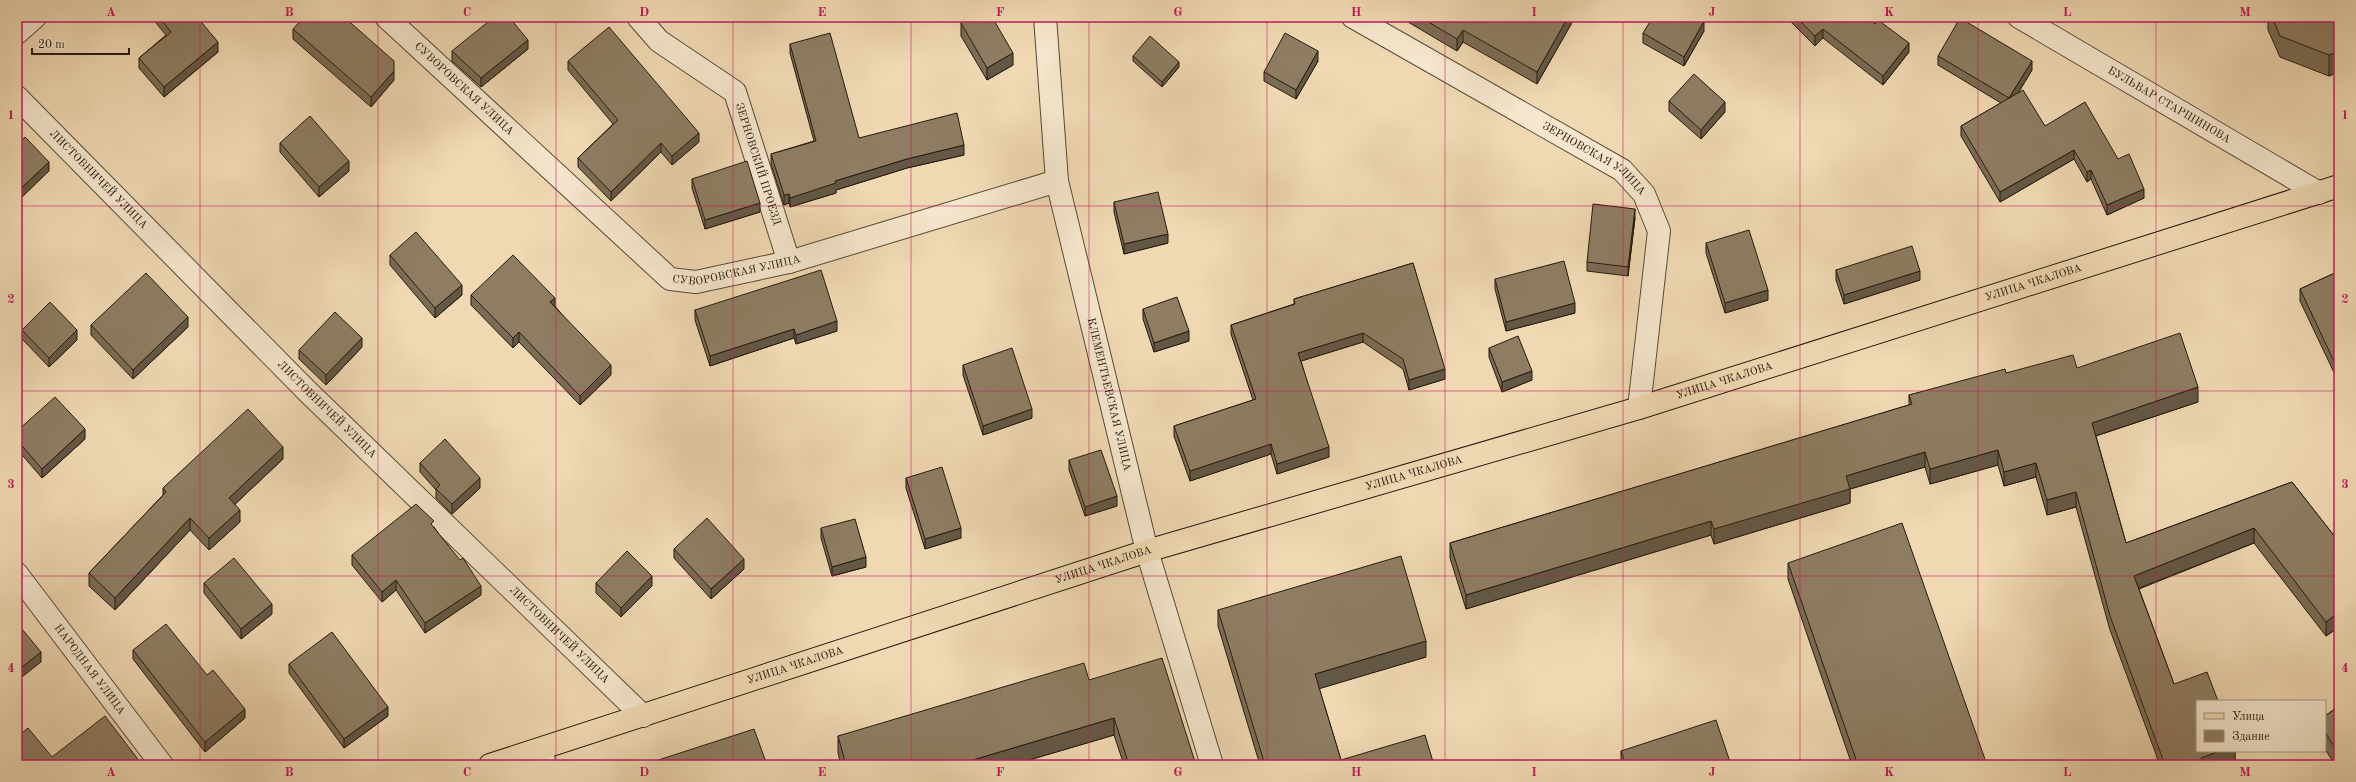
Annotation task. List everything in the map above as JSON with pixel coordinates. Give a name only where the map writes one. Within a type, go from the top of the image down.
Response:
[{"type":"main road","name":"УЛИЦА ЧКАЛОВА","points":[[490,765],[543,757],[643,716],[1147,551],[1639,408],[2329,190]]},
{"type":"street","points":[[17,33],[35,17]]},
{"type":"street","name":"СУВОРОВСКАЯ УЛИЦА","points":[[386,17],[670,279],[696,282],[789,262],[1057,182]]},
{"type":"street","name":"ЗЕРНОВСКИЙ ПРОЕЗД","points":[[638,17],[659,40],[734,92],[789,262]]},
{"type":"street","name":"КЛЕМЕНТЬЕВСКАЯ УЛИЦА","points":[[1045,17],[1057,182],[1147,551],[1212,765]]},
{"type":"street","name":"ЗЕРНОВСКАЯ УЛИЦА","points":[[1353,17],[1622,170],[1644,194],[1660,231],[1639,408]]},
{"type":"street","name":"БУЛЬВАР СТАРШИНОВА","points":[[2019,17],[2329,190]]},
{"type":"street","name":"ЛИСТОВНИЧЕЙ УЛИЦА","points":[[17,97],[307,390],[643,716]]},
{"type":"street","name":"НАРОДНАЯ УЛИЦА","points":[[17,574],[162,765]]},
{"type":"building","points":[[159,17],[197,17],[218,42],[164,87],[139,58],[171,32]]},
{"type":"building","points":[[304,17],[344,17],[394,61],[394,71],[371,97],[293,29]]},
{"type":"building","points":[[494,17],[509,17],[528,40],[481,78],[452,51]]},
{"type":"building","points":[[972,17],[992,17],[1013,53],[987,68],[961,23]]},
{"type":"building","points":[[1420,17],[1568,17],[1537,72],[1463,30],[1457,39]]},
{"type":"building","points":[[1653,17],[1697,17],[1704,21],[1684,57],[1643,33]]},
{"type":"building","points":[[1796,17],[1868,17],[1875,24],[1878,20],[1909,43],[1883,76],[1823,29],[1815,36]]},
{"type":"building","points":[[2272,17],[2339,17],[2339,51],[2329,55],[2280,36]]},
{"type":"building","points":[[1960,18],[2032,61],[2009,98],[1938,56]]},
{"type":"building","points":[[609,27],[699,133],[672,156],[661,143],[611,192],[578,158],[618,120],[568,61]]},
{"type":"building","points":[[830,33],[859,138],[957,113],[964,145],[907,159],[835,181],[836,183],[790,198],[789,194],[784,195],[771,154],[816,141],[790,44]]},
{"type":"building","points":[[1285,33],[1318,51],[1296,90],[1264,72]]},
{"type":"building","points":[[1150,36],[1179,62],[1162,82],[1133,56]]},
{"type":"building","points":[[1694,74],[1725,102],[1701,130],[1669,101]]},
{"type":"building","points":[[2023,90],[2045,126],[2085,102],[2118,159],[2129,154],[2144,189],[2107,205],[2091,170],[2087,172],[2074,150],[2000,192],[1961,126]]},
{"type":"building","points":[[310,116],[349,161],[319,187],[280,143]]},
{"type":"building","points":[[25,137],[49,162],[17,192],[17,144]]},
{"type":"building","points":[[747,161],[760,203],[705,220],[692,179]]},
{"type":"building","points":[[1158,192],[1168,234],[1124,244],[1114,202]]},
{"type":"building","points":[[1593,204],[1635,209],[1628,267],[1587,262]]},
{"type":"building","points":[[1749,230],[1768,290],[1725,303],[1706,243]]},
{"type":"building","points":[[416,232],[462,285],[435,308],[390,255]]},
{"type":"building","points":[[1912,246],[1920,271],[1844,295],[1836,270]]},
{"type":"building","points":[[513,255],[555,298],[550,302],[611,365],[580,396],[519,332],[513,338],[471,295]]},
{"type":"building","points":[[1564,261],[1575,303],[1506,322],[1495,279]]},
{"type":"building","points":[[1413,263],[1445,369],[1409,380],[1403,359],[1363,333],[1298,353],[1329,447],[1277,464],[1271,444],[1190,471],[1174,426],[1256,399],[1231,325],[1295,304],[1294,299]]},
{"type":"building","points":[[821,270],[837,321],[796,335],[794,329],[710,356],[695,310]]},
{"type":"building","points":[[2339,271],[2339,372],[2300,289]]},
{"type":"building","points":[[146,273],[188,317],[133,370],[91,325]]},
{"type":"building","points":[[1177,297],[1189,331],[1154,343],[1143,309]]},
{"type":"building","points":[[50,302],[77,330],[49,358],[22,330]]},
{"type":"building","points":[[335,312],[362,338],[326,375],[299,350]]},
{"type":"building","points":[[2180,333],[2198,387],[2092,423],[2126,543],[2292,482],[2339,542],[2339,612],[2326,622],[2254,528],[2134,576],[2174,684],[2207,672],[2218,700],[2196,700],[2196,752],[2216,752],[2201,758],[2204,765],[2165,765],[2110,616],[2076,492],[2047,500],[2036,463],[2004,472],[1998,450],[1930,469],[1925,452],[1846,476],[1850,489],[1714,529],[1711,521],[1466,595],[1450,543],[1912,404],[1909,395],[2005,369],[2006,373],[2073,355],[2077,368]]},
{"type":"building","points":[[1518,336],[1532,371],[1502,382],[1489,348]]},
{"type":"building","points":[[1012,348],[1032,409],[983,426],[963,365]]},
{"type":"building","points":[[2339,382],[2339,394],[2335,384]]},
{"type":"building","points":[[55,397],[85,429],[42,469],[17,440],[17,431]]},
{"type":"building","points":[[248,409],[283,447],[229,498],[240,510],[209,538],[190,518],[115,598],[89,573],[166,492],[163,488]]},
{"type":"building","points":[[445,439],[480,478],[452,504],[436,489],[440,485],[420,463]]},
{"type":"building","points":[[1101,450],[1117,496],[1085,507],[1069,460]]},
{"type":"building","points":[[942,467],[961,528],[925,539],[906,478]]},
{"type":"building","points":[[416,504],[434,521],[431,524],[460,560],[463,558],[481,586],[425,623],[396,580],[382,592],[352,555]]},
{"type":"building","points":[[707,518],[744,559],[711,589],[674,549]]},
{"type":"building","points":[[855,519],[866,557],[832,567],[821,528]]},
{"type":"building","points":[[1902,523],[1987,765],[1858,765],[1788,563]]},
{"type":"building","points":[[627,551],[652,576],[621,608],[596,583]]},
{"type":"building","points":[[1401,556],[1426,641],[1315,674],[1341,760],[1425,735],[1434,765],[1265,765],[1218,610]]},
{"type":"building","points":[[234,558],[272,604],[241,629],[204,583]]},
{"type":"building","points":[[166,624],[207,675],[213,670],[245,709],[205,742],[133,650]]},
{"type":"building","points":[[22,629],[41,652],[17,671],[17,633]]},
{"type":"building","points":[[332,632],[388,707],[344,739],[289,664]]},
{"type":"building","points":[[1162,658],[1196,765],[1129,765],[1114,718],[956,765],[846,765],[838,736],[1084,663],[1089,680]]},
{"type":"building","points":[[2339,706],[2339,745],[2335,748],[2326,734],[2326,715]]},
{"type":"building","points":[[105,716],[140,762],[136,765],[17,765],[17,737],[28,728],[52,757]]},
{"type":"building","points":[[1716,720],[1731,765],[1626,765],[1621,751]]},
{"type":"building","points":[[754,729],[767,765],[643,765]]}]
